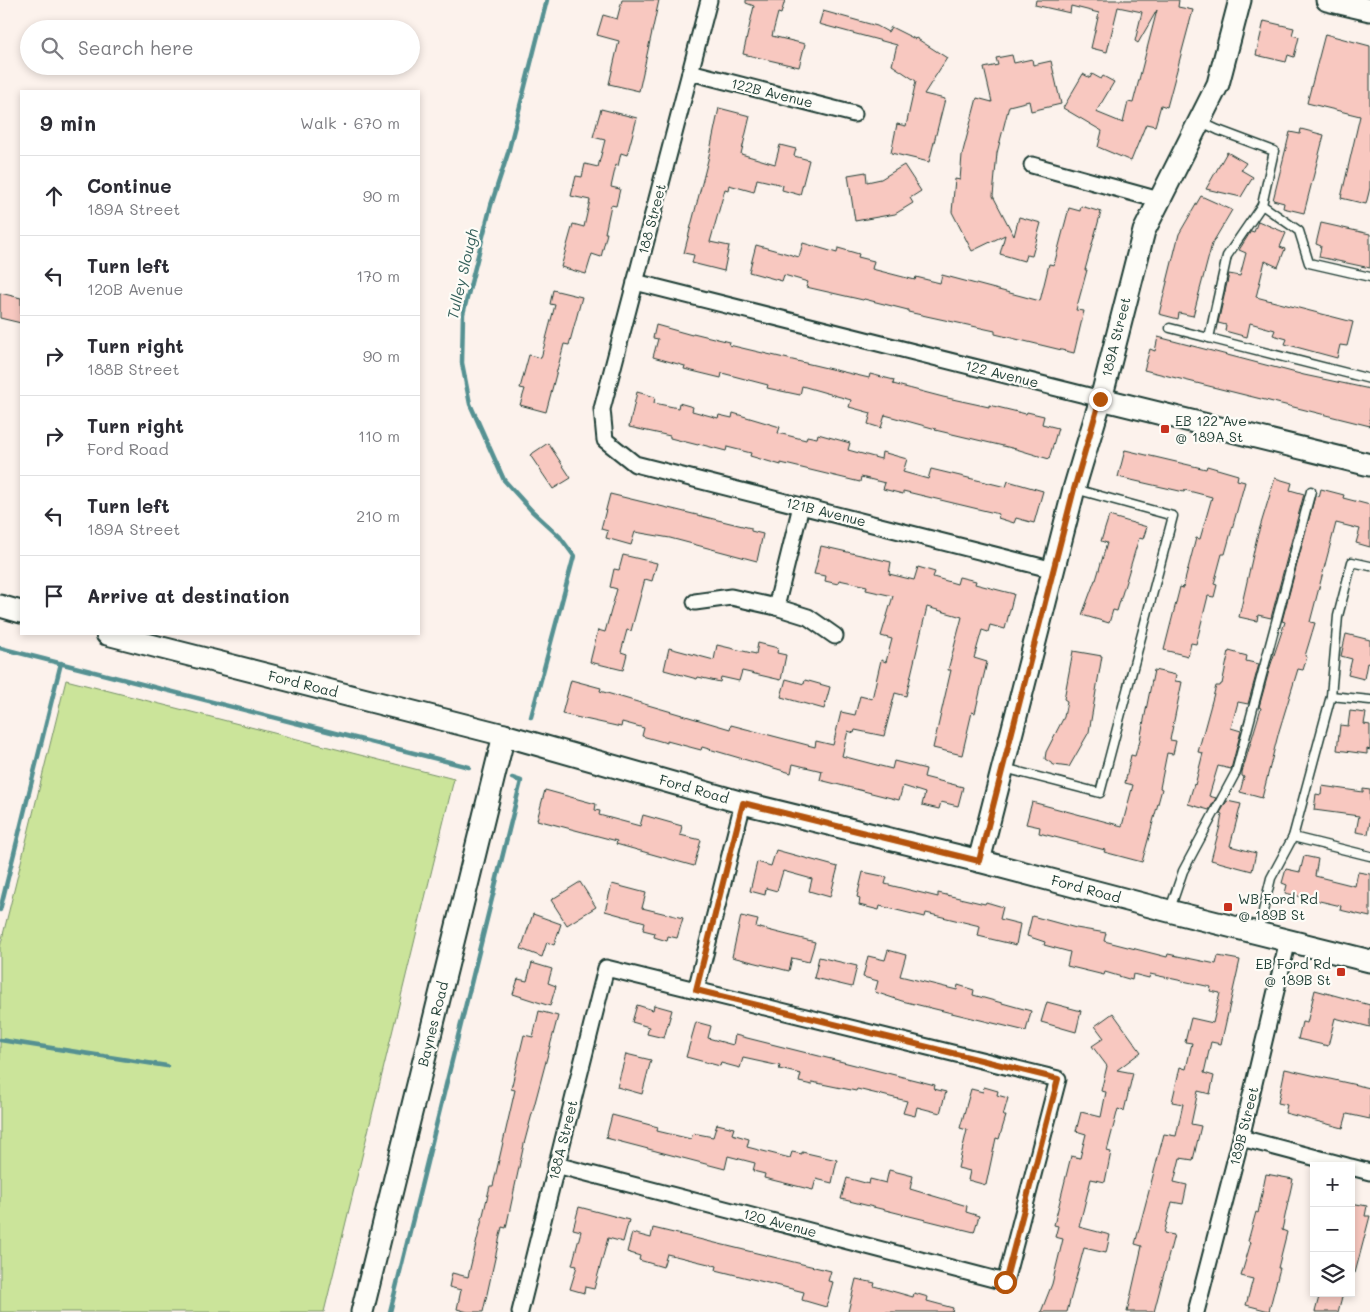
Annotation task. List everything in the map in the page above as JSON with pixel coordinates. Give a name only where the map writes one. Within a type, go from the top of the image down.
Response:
[{"type":"street","name":"188 Street","points":[[605,440],[602,409],[709,0]]},
{"type":"street","name":"189A Street","points":[[979,861],[1074,489],[1100,399],[1144,231],[1218,84],[1240,0]]},
{"type":"street","points":[[1326,0],[1370,10]]},
{"type":"street","name":"122B Avenue","points":[[690,72],[854,114]]},
{"type":"street","points":[[1032,165],[1159,200]]},
{"type":"street","name":"122 Avenue","points":[[635,282],[1370,465]]},
{"type":"street","name":"121B Avenue","points":[[605,440],[635,464],[1054,570]]},
{"type":"street","points":[[776,607],[801,506]]},
{"type":"street","points":[[695,602],[731,597],[776,607],[808,616],[835,636]]},
{"type":"street","points":[[0,606],[20,612]]},
{"type":"street","name":"Ford Road","points":[[111,635],[504,735],[743,803],[1370,961]]},
{"type":"street","name":"Baynes Road","points":[[362,1312],[504,735]]},
{"type":"street","points":[[696,990],[743,803]]},
{"type":"street","name":"189B Street","points":[[1196,1312],[1241,1138],[1288,940]]},
{"type":"street","name":"188A Street","points":[[520,1312],[606,968],[696,990]]},
{"type":"street","name":"120 Avenue","points":[[556,1165],[1005,1282],[1058,1079],[696,990]]},
{"type":"street","points":[[1241,1138],[1332,1162]]},
{"type":"street","points":[[1355,1168],[1370,1172]]},
{"type":"lane","points":[[1199,121],[1274,151],[1262,205],[1227,256],[1209,338]]},
{"type":"lane","points":[[1262,205],[1299,231],[1309,263],[1370,277]]},
{"type":"lane","points":[[1170,328],[1370,379]]},
{"type":"lane","points":[[1004,768],[1100,793],[1173,516],[1074,489]]},
{"type":"lane","points":[[1169,911],[1183,870],[1236,772],[1311,491]]},
{"type":"lane","points":[[1258,932],[1271,878],[1293,837],[1331,696],[1338,616],[1352,562],[1370,566]]},
{"type":"lane","points":[[1331,696],[1370,700]]},
{"type":"lane","points":[[1293,837],[1370,856]]},
{"type":"green space","points":[[66,680],[454,779],[324,1312],[0,1312],[0,947]]},
{"type":"building","points":[[622,0],[659,0],[639,91],[609,84],[619,41],[597,35],[603,15],[617,19]]},
{"type":"building","points":[[746,0],[785,0],[781,14],[778,13],[772,36],[805,44],[799,67],[743,54],[754,6],[746,3]]},
{"type":"building","points":[[1036,0],[1179,0],[1178,7],[1193,10],[1167,107],[1161,105],[1155,126],[1146,124],[1131,161],[1098,147],[1102,131],[1063,108],[1083,74],[1090,78],[1092,74],[1101,79],[1103,76],[1114,82],[1096,112],[1123,123],[1128,102],[1133,103],[1157,10],[1138,43],[1135,41],[1142,12],[1118,7],[1107,52],[1091,48],[1099,13],[1071,6],[1070,13],[1035,5]]},
{"type":"building","points":[[823,11],[877,26],[888,32],[891,27],[916,38],[947,58],[924,94],[945,99],[929,162],[891,153],[897,124],[906,126],[916,81],[892,65],[897,45],[819,24]]},
{"type":"building","points":[[1264,21],[1294,28],[1292,35],[1299,37],[1294,57],[1288,55],[1286,62],[1256,55]]},
{"type":"building","points":[[1325,34],[1370,46],[1370,188],[1366,204],[1341,198],[1360,116],[1307,103]]},
{"type":"building","points":[[1012,55],[1014,63],[1032,59],[1033,65],[1051,61],[1061,104],[1031,111],[1029,101],[1009,106],[997,153],[993,196],[1014,236],[1019,217],[1041,223],[1032,256],[1026,255],[1024,261],[1000,254],[1005,235],[972,251],[952,212],[955,179],[960,180],[962,155],[977,98],[992,102],[984,68],[998,65],[996,58]]},
{"type":"building","points":[[719,108],[750,116],[741,154],[775,164],[780,145],[796,149],[794,156],[809,160],[800,195],[782,190],[783,185],[757,179],[754,192],[729,185],[728,190],[725,189],[710,242],[729,246],[724,271],[692,263],[694,255],[684,253],[708,160]]},
{"type":"building","points":[[601,109],[637,118],[627,155],[621,153],[618,166],[616,165],[611,187],[620,189],[616,206],[611,205],[601,257],[592,254],[586,274],[561,267],[573,224],[584,227],[590,200],[571,196],[576,176],[582,177],[585,164],[598,167],[605,140],[593,137]]},
{"type":"building","points":[[1301,129],[1324,135],[1304,213],[1283,208],[1284,203],[1273,200],[1290,132],[1300,134]]},
{"type":"building","points":[[1227,152],[1246,163],[1241,170],[1253,177],[1241,197],[1206,189]]},
{"type":"building","points":[[904,165],[921,191],[910,198],[913,203],[895,214],[855,221],[848,175],[866,172],[867,182],[881,179]]},
{"type":"building","points":[[1201,196],[1232,210],[1212,244],[1193,316],[1179,313],[1178,319],[1159,314],[1179,234]]},
{"type":"building","points":[[1081,206],[1101,212],[1076,310],[1084,311],[1074,353],[995,334],[995,331],[806,287],[808,282],[784,275],[782,281],[749,272],[756,245],[799,257],[803,243],[837,253],[838,248],[859,254],[858,257],[874,261],[872,269],[915,280],[916,277],[940,283],[942,275],[1040,301],[1049,264],[1054,265],[1069,208],[1080,211]]},
{"type":"building","points":[[1258,221],[1286,233],[1280,247],[1285,249],[1278,267],[1265,261],[1256,297],[1353,322],[1347,346],[1340,345],[1337,358],[1285,344],[1287,339],[1273,335],[1275,330],[1250,323],[1247,337],[1225,331],[1226,325],[1218,323],[1229,274],[1240,276],[1246,253],[1239,250],[1251,231],[1254,232]]},
{"type":"building","points":[[1321,223],[1370,234],[1370,268],[1319,257],[1321,246],[1316,244]]},
{"type":"building","points":[[553,290],[582,297],[569,345],[564,344],[546,412],[520,405],[525,389],[520,388],[529,355],[541,358],[555,305],[550,304]]},
{"type":"building","points":[[0,293],[20,298],[20,323],[0,318]]},
{"type":"building","points":[[656,325],[692,335],[693,333],[730,342],[729,345],[869,378],[870,374],[894,380],[893,384],[943,397],[1044,416],[1042,424],[1058,428],[1049,459],[1016,449],[935,430],[885,415],[881,428],[868,424],[871,413],[849,407],[851,400],[802,386],[800,395],[767,388],[768,385],[722,373],[721,378],[684,369],[685,366],[653,357],[658,339],[653,338]]},
{"type":"building","points":[[1158,337],[1304,375],[1370,389],[1370,426],[1144,370],[1150,349],[1155,351]]},
{"type":"building","points":[[637,392],[655,397],[654,403],[678,408],[679,403],[693,407],[692,411],[718,418],[719,415],[732,418],[733,413],[780,427],[778,433],[806,440],[807,436],[817,438],[818,434],[850,443],[848,450],[881,459],[882,452],[907,459],[903,472],[928,479],[931,469],[1006,487],[1008,481],[1043,491],[1034,523],[1016,518],[1014,523],[998,518],[999,514],[903,491],[903,494],[883,489],[885,483],[861,477],[860,482],[781,463],[781,465],[750,456],[751,453],[727,447],[726,451],[629,427]]},
{"type":"building","points":[[548,443],[571,478],[553,489],[530,455]]},
{"type":"building","points":[[1125,450],[1206,469],[1207,466],[1238,475],[1237,480],[1245,482],[1225,554],[1222,554],[1214,584],[1217,585],[1214,597],[1208,596],[1196,644],[1191,643],[1188,656],[1164,650],[1180,587],[1183,588],[1196,538],[1200,539],[1212,497],[1118,477]]},
{"type":"building","points":[[1275,478],[1292,483],[1290,490],[1304,494],[1271,618],[1258,615],[1257,621],[1239,617],[1257,537]]},
{"type":"building","points":[[1321,489],[1344,495],[1343,498],[1370,505],[1370,547],[1356,543],[1360,529],[1336,523],[1310,622],[1315,623],[1305,656],[1307,657],[1303,670],[1298,669],[1279,731],[1262,798],[1240,792],[1244,777],[1242,772],[1261,708],[1259,707],[1270,667],[1285,622],[1282,621],[1315,496],[1319,497]]},
{"type":"building","points":[[610,494],[751,528],[751,531],[763,534],[757,561],[670,538],[635,532],[631,545],[606,538],[608,531],[601,529]]},
{"type":"building","points":[[1109,516],[1147,527],[1143,539],[1139,538],[1117,611],[1113,610],[1109,623],[1082,615],[1096,580],[1107,543],[1101,541]]},
{"type":"building","points":[[821,546],[891,562],[889,574],[914,580],[918,567],[935,572],[933,577],[957,584],[959,577],[976,581],[975,584],[1014,594],[1005,629],[990,625],[988,632],[982,630],[974,658],[987,662],[975,713],[972,712],[962,755],[933,748],[951,670],[948,670],[962,617],[927,607],[906,696],[895,693],[884,736],[855,730],[854,733],[848,731],[842,756],[892,769],[894,761],[926,769],[924,777],[963,787],[958,806],[941,802],[939,809],[922,805],[925,793],[903,786],[899,800],[820,780],[822,771],[793,764],[791,773],[702,747],[701,750],[642,736],[644,728],[622,722],[621,727],[562,714],[571,680],[601,688],[600,691],[730,729],[731,725],[815,747],[816,741],[833,745],[841,712],[855,715],[860,696],[872,699],[881,660],[886,662],[892,639],[881,636],[893,596],[866,590],[867,586],[839,580],[838,584],[825,581],[826,576],[814,574]]},
{"type":"building","points":[[623,555],[657,563],[652,581],[645,579],[631,631],[627,630],[621,652],[627,654],[623,670],[590,662],[598,630],[605,632],[617,589],[610,587],[614,569],[619,570]]},
{"type":"building","points":[[1346,634],[1370,640],[1370,664],[1367,663],[1364,679],[1348,675],[1352,659],[1341,656]]},
{"type":"building","points":[[758,643],[778,648],[777,653],[786,655],[781,680],[742,671],[739,681],[721,677],[720,682],[698,677],[697,679],[664,670],[669,648],[714,660],[717,645],[756,654]]},
{"type":"building","points":[[1073,651],[1102,656],[1089,732],[1069,767],[1054,765],[1045,759],[1046,752],[1064,717],[1067,701],[1064,699]]},
{"type":"building","points":[[1229,651],[1247,656],[1246,661],[1259,664],[1248,704],[1238,702],[1231,728],[1241,731],[1231,769],[1218,766],[1209,796],[1216,798],[1209,810],[1188,804],[1203,753],[1198,752],[1216,686],[1222,684]]},
{"type":"building","points":[[1154,670],[1176,675],[1175,681],[1182,682],[1170,740],[1176,741],[1173,754],[1167,753],[1160,788],[1162,789],[1142,862],[1104,852],[1105,850],[1039,833],[1040,827],[1026,824],[1032,802],[1122,826],[1133,785],[1125,783],[1131,755],[1135,756],[1139,745]]},
{"type":"building","points":[[786,679],[804,684],[805,680],[830,687],[824,709],[781,697]]},
{"type":"building","points":[[1350,711],[1366,713],[1364,724],[1370,725],[1370,750],[1367,749],[1367,754],[1337,750],[1340,725],[1348,726]]},
{"type":"building","points":[[1322,786],[1363,792],[1363,789],[1370,790],[1368,834],[1356,832],[1359,816],[1314,810],[1316,794],[1321,795]]},
{"type":"building","points":[[545,790],[596,804],[595,810],[600,811],[599,815],[640,826],[643,815],[682,826],[680,835],[701,840],[694,866],[616,844],[617,841],[537,820]]},
{"type":"building","points":[[1227,801],[1241,804],[1230,846],[1256,853],[1252,871],[1211,860],[1220,826],[1222,814],[1220,813]]},
{"type":"building","points":[[776,850],[838,867],[830,897],[809,891],[812,879],[783,871],[777,891],[766,888],[765,895],[750,891],[757,862],[771,866]]},
{"type":"building","points":[[1304,856],[1318,859],[1315,876],[1355,886],[1358,872],[1370,874],[1370,917],[1340,910],[1341,906],[1285,893],[1287,885],[1282,883],[1286,869],[1300,872]]},
{"type":"building","points":[[863,872],[887,877],[885,884],[938,897],[938,893],[1003,907],[1000,919],[1020,924],[1016,945],[978,936],[980,926],[926,913],[925,917],[880,906],[879,910],[859,905],[860,898],[857,897]]},
{"type":"building","points":[[580,882],[596,907],[567,925],[551,900]]},
{"type":"building","points":[[612,884],[646,893],[642,908],[683,918],[677,938],[668,936],[667,941],[654,937],[655,933],[643,930],[645,922],[605,911]]},
{"type":"building","points":[[533,914],[561,924],[554,945],[547,942],[542,957],[521,949]]},
{"type":"building","points":[[741,916],[758,920],[756,927],[815,942],[809,962],[792,958],[789,971],[732,957]]},
{"type":"building","points":[[1032,916],[1076,928],[1106,933],[1104,941],[1167,957],[1168,954],[1216,964],[1218,956],[1240,960],[1221,1044],[1211,1042],[1204,1073],[1214,1076],[1210,1094],[1198,1091],[1191,1124],[1201,1126],[1193,1160],[1180,1158],[1174,1182],[1187,1185],[1183,1204],[1172,1202],[1164,1233],[1174,1235],[1154,1312],[1127,1312],[1142,1246],[1135,1244],[1164,1134],[1176,1136],[1183,1104],[1172,1102],[1180,1067],[1186,1069],[1192,1043],[1185,1042],[1191,1018],[1213,1023],[1220,993],[1210,991],[1211,987],[1150,974],[1149,978],[1133,974],[1132,980],[1105,972],[1104,975],[1067,966],[1070,952],[1044,945],[1045,942],[1027,936]]},
{"type":"building","points":[[888,950],[906,955],[900,976],[957,990],[958,985],[974,990],[973,995],[1031,1011],[1026,1031],[902,1001],[875,992],[878,981],[863,977],[868,956],[885,960]]},
{"type":"building","points":[[819,957],[857,966],[852,987],[814,978]]},
{"type":"building","points":[[532,963],[552,969],[548,983],[556,986],[550,1006],[513,994],[518,979],[527,981]]},
{"type":"building","points":[[1315,990],[1370,1005],[1370,1027],[1335,1018],[1328,1046],[1298,1039],[1302,1022],[1307,1023]]},
{"type":"building","points":[[1047,1002],[1081,1011],[1076,1032],[1041,1022]]},
{"type":"building","points":[[637,1005],[653,1010],[654,1005],[672,1010],[664,1038],[647,1034],[649,1027],[632,1022]]},
{"type":"building","points":[[539,1011],[558,1016],[524,1144],[506,1228],[502,1227],[483,1312],[468,1312],[457,1309],[461,1290],[449,1287],[452,1273],[468,1277],[490,1186],[493,1186],[515,1090],[511,1089],[524,1035],[533,1037]]},
{"type":"building","points":[[1113,1013],[1141,1052],[1117,1070],[1133,1073],[1124,1111],[1118,1109],[1107,1151],[1111,1152],[1105,1182],[1091,1179],[1079,1227],[1110,1235],[1106,1253],[1084,1248],[1067,1312],[1041,1312],[1052,1284],[1063,1239],[1055,1237],[1058,1226],[1054,1225],[1071,1156],[1080,1158],[1086,1134],[1076,1131],[1081,1112],[1101,1117],[1106,1092],[1101,1091],[1107,1066],[1092,1046],[1104,1038],[1095,1026]]},
{"type":"building","points":[[696,1022],[711,1026],[708,1038],[733,1045],[735,1035],[935,1085],[934,1089],[946,1092],[940,1113],[917,1107],[915,1116],[903,1113],[907,1101],[857,1089],[856,1091],[812,1082],[812,1085],[799,1082],[801,1074],[779,1069],[780,1066],[743,1058],[740,1068],[721,1063],[720,1066],[686,1057]]},
{"type":"building","points":[[626,1054],[651,1060],[642,1094],[617,1087]]},
{"type":"building","points":[[1285,1069],[1370,1088],[1370,1119],[1347,1114],[1343,1128],[1285,1113],[1287,1105],[1278,1103]]},
{"type":"building","points":[[984,1087],[998,1091],[997,1095],[1008,1098],[1003,1116],[1006,1116],[999,1139],[996,1138],[986,1185],[968,1180],[970,1171],[958,1168],[967,1130],[960,1128],[971,1089],[983,1092]]},
{"type":"building","points":[[612,1115],[658,1127],[657,1131],[691,1139],[693,1133],[713,1137],[717,1124],[734,1128],[732,1134],[749,1139],[747,1147],[790,1158],[792,1152],[802,1154],[802,1152],[837,1160],[832,1183],[816,1179],[813,1190],[764,1178],[765,1174],[753,1171],[755,1163],[728,1156],[725,1169],[606,1138]]},
{"type":"building","points":[[889,1170],[913,1176],[910,1189],[967,1206],[966,1212],[979,1216],[974,1232],[841,1199],[847,1178],[869,1184],[870,1179],[886,1183]]},
{"type":"building","points":[[1266,1174],[1293,1179],[1282,1230],[1287,1232],[1269,1311],[1246,1305],[1253,1279],[1241,1276],[1251,1242],[1248,1241],[1256,1212],[1258,1213]]},
{"type":"building","points":[[1355,1204],[1367,1206],[1365,1216],[1370,1216],[1355,1273]]},
{"type":"building","points":[[579,1207],[629,1220],[623,1242],[608,1238],[594,1289],[585,1287],[584,1293],[570,1289],[577,1266],[572,1265],[581,1231],[573,1229]]},
{"type":"building","points":[[653,1228],[831,1271],[828,1281],[833,1282],[826,1307],[802,1300],[804,1292],[716,1270],[717,1266],[667,1254],[663,1267],[639,1260],[640,1256],[627,1252],[632,1233],[651,1238]]},
{"type":"building","points":[[856,1279],[875,1283],[874,1286],[913,1297],[914,1293],[928,1297],[927,1301],[953,1308],[952,1312],[848,1312]]},
{"type":"building","points":[[1319,1297],[1342,1297],[1338,1312],[1315,1312]]},
{"type":"waterway","name":"Tulley Slough","points":[[531,717],[574,556],[560,537],[532,511],[504,480],[470,404],[462,363],[463,314],[491,205],[508,153],[547,0]]},
{"type":"waterway","points":[[0,648],[469,767]]},
{"type":"waterway","points":[[0,910],[61,663]]},
{"type":"waterway","points":[[390,1312],[521,781],[512,778]]},
{"type":"waterway","points":[[0,1040],[167,1066]]},
{"type":"place","name":"EB 122 Ave @ 189A St","points":[[1165,429]]},
{"type":"place","name":"WB Ford Rd @ 189B St","points":[[1228,907]]},
{"type":"place","name":"EB Ford Rd @ 189B St","points":[[1341,972]]},
{"type":"route","points":[[1005,1282],[1058,1079],[696,990],[743,803],[979,861],[1074,489],[1100,399]]}]
